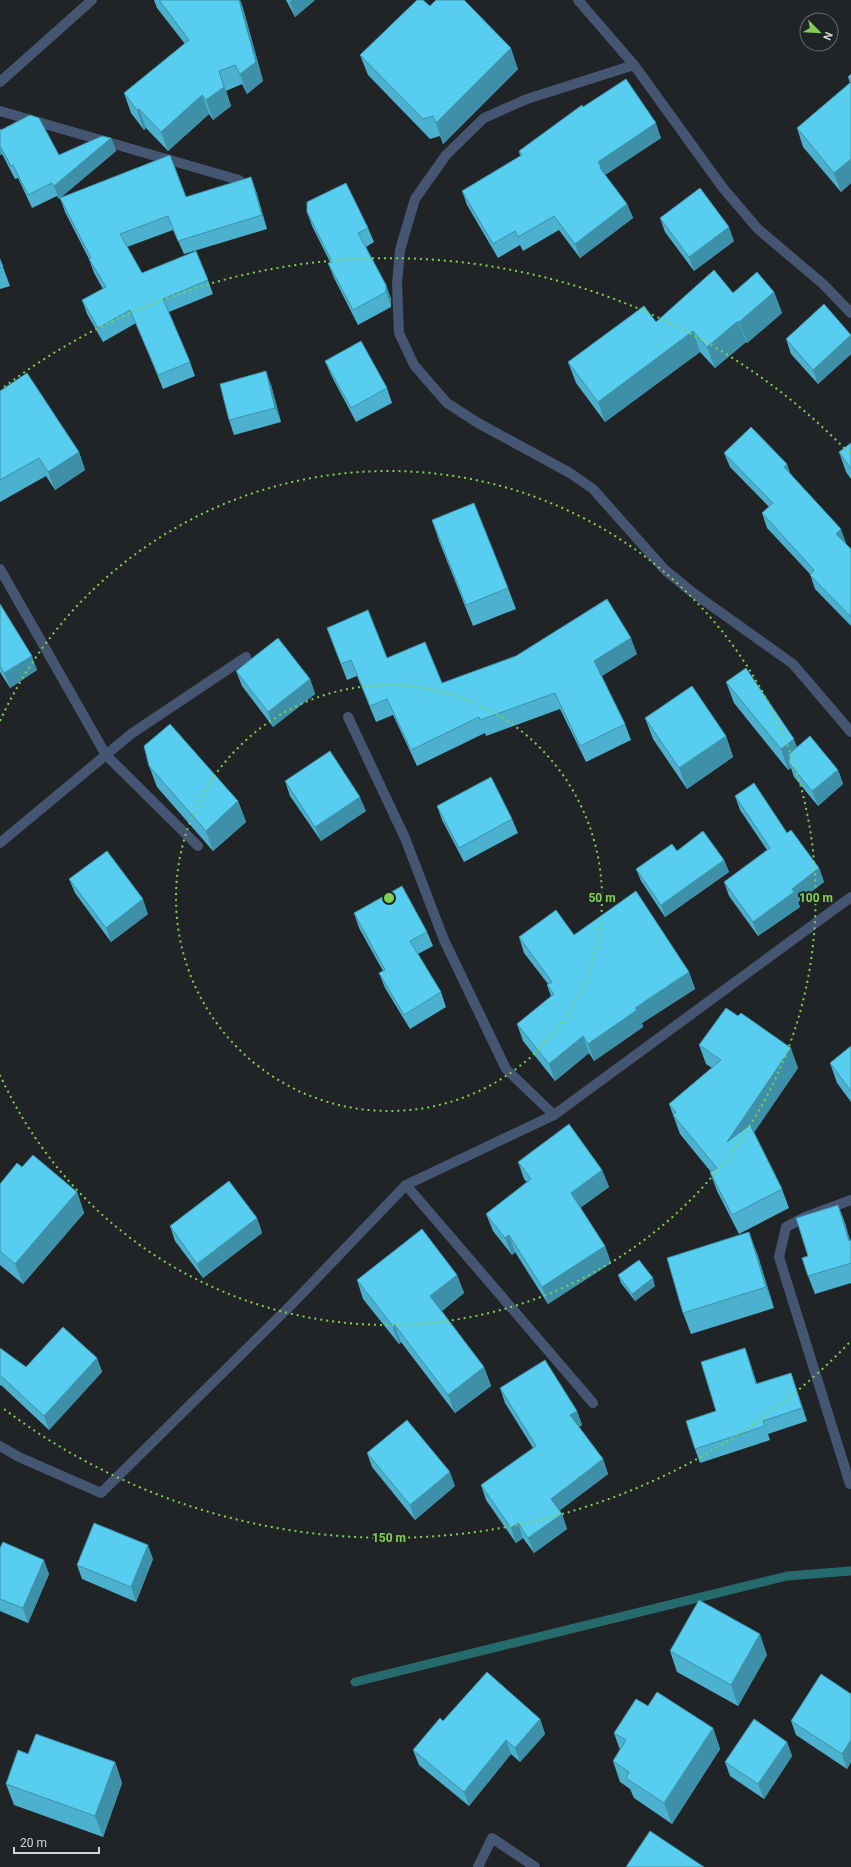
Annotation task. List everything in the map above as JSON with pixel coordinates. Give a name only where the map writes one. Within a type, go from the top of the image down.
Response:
[{"type":"street","points":[[0,82],[92,0]]},
{"type":"street","points":[[578,0],[634,65],[723,188],[758,229],[823,284],[851,313]]},
{"type":"street","points":[[634,65],[527,99],[484,118],[446,155],[415,199],[400,250],[397,284],[399,332],[414,365],[447,403],[478,423],[570,472],[593,489],[665,570],[692,592],[793,664],[851,732]]},
{"type":"street","points":[[0,111],[239,180]]},
{"type":"street","points":[[0,569],[106,755],[198,846]]},
{"type":"street","points":[[0,842],[131,734],[246,657]]},
{"type":"street","points":[[348,717],[405,838],[444,940],[506,1069],[554,1115]]},
{"type":"street","points":[[0,1446],[19,1457],[101,1493],[292,1304],[406,1185],[554,1115],[851,897]]},
{"type":"street","points":[[406,1185],[593,1403]]},
{"type":"street","points":[[850,1484],[779,1257],[786,1227],[805,1217],[851,1200]]},
{"type":"street","points":[[478,1867],[492,1838],[535,1867]]},
{"type":"building","points":[[159,0],[239,0],[256,62],[240,74],[235,65],[219,71],[224,87],[206,100],[202,95],[161,132],[139,109],[137,110],[124,93],[189,40]]},
{"type":"building","points":[[417,0],[423,0],[430,6],[436,0],[464,0],[511,48],[436,123],[433,116],[423,119],[360,55]]},
{"type":"building","points":[[851,74],[851,81],[848,77]]},
{"type":"building","points":[[626,79],[656,123],[598,162],[601,167],[600,168],[627,204],[575,244],[554,216],[518,237],[515,231],[493,244],[462,191],[522,155],[519,151],[582,105],[583,107]]},
{"type":"building","points":[[851,82],[851,159],[834,173],[797,128]]},
{"type":"building","points":[[30,115],[39,118],[59,155],[102,136],[111,138],[54,186],[52,183],[28,195],[13,165],[11,166],[0,146],[0,129],[1,130]]},
{"type":"building","points":[[170,155],[186,197],[251,177],[262,215],[178,241],[168,216],[120,234],[142,273],[196,251],[208,280],[163,299],[190,362],[158,375],[130,310],[98,328],[82,300],[106,287],[89,259],[91,258],[60,198]]},
{"type":"building","points":[[346,183],[368,228],[358,233],[386,285],[386,292],[353,310],[328,263],[332,262],[307,212],[307,202]]},
{"type":"building","points":[[700,188],[729,227],[689,257],[660,218]]},
{"type":"building","points":[[0,259],[3,267],[0,268]]},
{"type":"building","points":[[714,270],[733,293],[757,272],[774,292],[707,347],[693,331],[598,402],[568,362],[644,306],[656,322]]},
{"type":"building","points":[[824,304],[851,335],[813,370],[786,339]]},
{"type":"building","points":[[361,341],[387,388],[351,408],[325,361]]},
{"type":"building","points":[[266,371],[275,408],[229,420],[220,384]]},
{"type":"building","points":[[27,373],[79,452],[48,472],[39,458],[0,480],[0,391]]},
{"type":"building","points":[[751,427],[787,464],[784,467],[841,529],[836,534],[851,549],[851,617],[810,575],[814,570],[762,513],[773,503],[724,453]]},
{"type":"building","points":[[851,443],[851,469],[839,452]]},
{"type":"building","points":[[474,503],[508,588],[466,605],[432,520]]},
{"type":"building","points":[[607,599],[631,638],[594,661],[625,724],[580,746],[555,693],[480,720],[479,717],[411,750],[387,699],[370,706],[351,660],[341,664],[327,628],[368,610],[387,658],[425,642],[442,683],[516,656]]},
{"type":"building","points":[[0,604],[32,656],[4,673],[0,666]]},
{"type":"building","points":[[278,638],[310,679],[268,712],[236,671]]},
{"type":"building","points":[[746,668],[794,739],[781,749],[726,682]]},
{"type":"building","points":[[692,686],[726,736],[679,768],[645,718]]},
{"type":"building","points":[[170,724],[238,801],[206,831],[149,766],[144,746]]},
{"type":"building","points":[[810,736],[838,770],[812,791],[789,763],[789,754]]},
{"type":"building","points":[[330,751],[360,797],[315,827],[285,781]]},
{"type":"building","points":[[491,777],[512,819],[459,848],[437,806]]},
{"type":"building","points":[[754,783],[787,833],[791,830],[819,868],[792,889],[794,892],[753,922],[724,882],[770,848],[735,796]]},
{"type":"building","points":[[703,831],[724,860],[661,905],[636,869],[672,844],[677,851]]},
{"type":"building","points":[[107,851],[143,899],[106,928],[69,879]]},
{"type":"building","points":[[402,886],[427,932],[410,941],[441,992],[404,1015],[379,973],[385,970],[354,913]]},
{"type":"building","points":[[636,891],[689,972],[635,1008],[637,1010],[588,1044],[583,1036],[549,1064],[517,1024],[554,994],[547,985],[552,982],[519,937],[556,910],[574,935]]},
{"type":"building","points":[[726,1008],[738,1016],[741,1013],[791,1048],[727,1142],[750,1125],[782,1189],[732,1215],[710,1172],[717,1168],[673,1115],[676,1112],[669,1104],[721,1060],[699,1045]]},
{"type":"building","points":[[851,1046],[851,1091],[830,1063]]},
{"type":"building","points":[[569,1124],[602,1170],[571,1193],[605,1246],[542,1287],[509,1235],[505,1238],[486,1214],[531,1179],[518,1162]]},
{"type":"building","points":[[33,1155],[77,1192],[15,1264],[0,1251],[0,1184],[17,1163],[22,1167]]},
{"type":"building","points":[[229,1181],[257,1218],[197,1264],[170,1226]]},
{"type":"building","points":[[838,1205],[849,1241],[851,1240],[851,1263],[808,1276],[802,1258],[808,1256],[796,1218]]},
{"type":"building","points":[[422,1229],[457,1275],[430,1296],[484,1367],[448,1395],[394,1324],[392,1325],[357,1280]]},
{"type":"building","points":[[749,1232],[766,1287],[683,1313],[667,1258]]},
{"type":"building","points":[[639,1260],[653,1278],[632,1294],[618,1275]]},
{"type":"building","points":[[63,1327],[97,1358],[44,1416],[0,1375],[0,1348],[26,1367]]},
{"type":"building","points":[[745,1348],[756,1384],[791,1373],[802,1408],[763,1421],[765,1426],[695,1449],[686,1421],[716,1411],[701,1362]]},
{"type":"building","points":[[545,1360],[577,1411],[570,1415],[603,1459],[551,1499],[562,1514],[528,1538],[518,1523],[511,1528],[481,1485],[536,1446],[500,1388]]},
{"type":"building","points":[[407,1420],[450,1472],[410,1505],[367,1453]]},
{"type":"building","points":[[94,1523],[148,1545],[131,1587],[77,1565]]},
{"type":"building","points":[[3,1542],[44,1560],[23,1608],[0,1599],[0,1548]]},
{"type":"building","points":[[699,1600],[760,1634],[731,1685],[670,1651]]},
{"type":"building","points":[[487,1672],[540,1719],[515,1748],[506,1740],[464,1792],[413,1750],[440,1718],[443,1721]]},
{"type":"building","points":[[821,1674],[851,1694],[851,1740],[842,1754],[791,1721]]},
{"type":"building","points":[[657,1692],[713,1728],[664,1803],[626,1778],[629,1772],[613,1761],[626,1740],[614,1733],[636,1699],[648,1706]]},
{"type":"building","points":[[754,1719],[787,1742],[758,1784],[725,1762]]},
{"type":"building","points":[[36,1734],[115,1762],[95,1816],[6,1784],[18,1750],[28,1754]]},
{"type":"building","points":[[650,1831],[704,1867],[626,1867]]},
{"type":"waterway","points":[[355,1682],[787,1576],[851,1571]]}]
